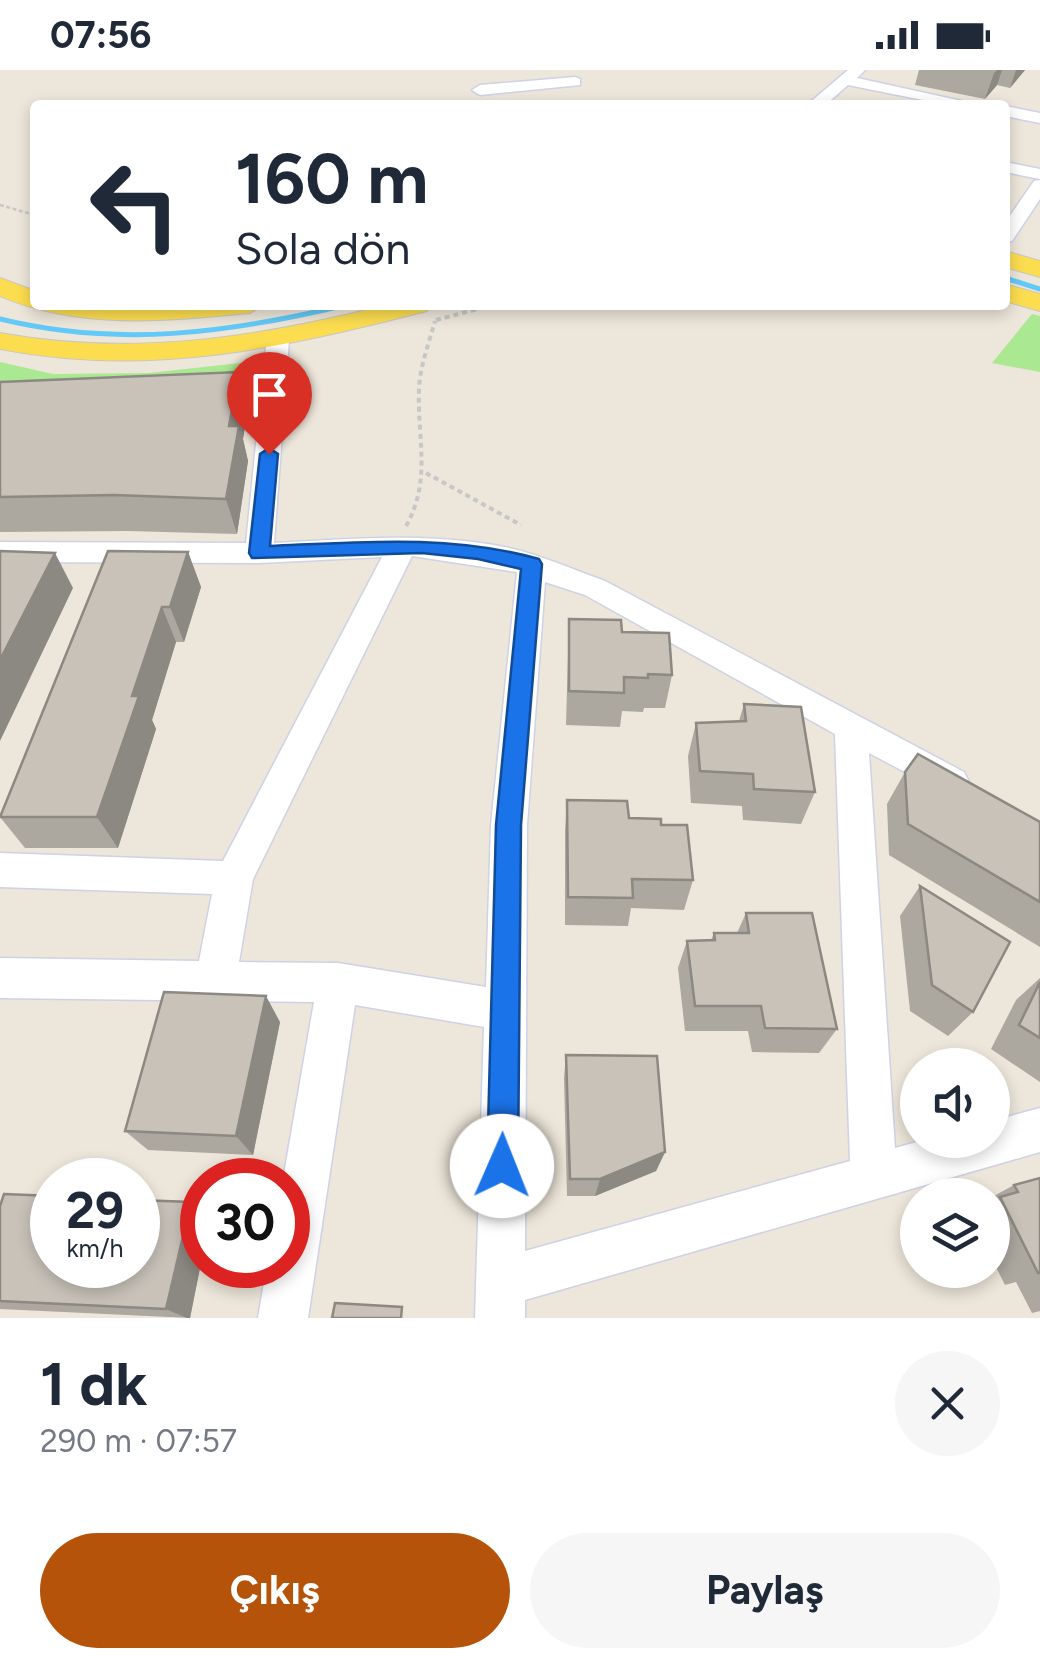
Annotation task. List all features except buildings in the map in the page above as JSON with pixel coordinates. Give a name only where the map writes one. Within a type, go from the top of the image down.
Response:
[{"type":"main road","points":[[1010,260],[1040,269]]},
{"type":"main road","points":[[0,286],[30,299]]},
{"type":"main road","points":[[1010,294],[1040,303]]},
{"type":"main road","points":[[96,310],[143,315],[196,310]]},
{"type":"main road","points":[[0,340],[63,352],[115,354],[201,349],[426,313]]},
{"type":"street","points":[[822,100],[851,75],[952,100]]},
{"type":"street","points":[[480,90],[578,76]]},
{"type":"street","points":[[561,100],[578,76]]},
{"type":"street","points":[[1010,113],[1040,118]]},
{"type":"street","points":[[1010,168],[1040,174]]},
{"type":"street","points":[[1010,230],[1040,185]]},
{"type":"street","points":[[259,553],[278,338]]},
{"type":"street","points":[[183,394],[276,387]]},
{"type":"street","points":[[215,981],[234,878],[395,548]]},
{"type":"street","points":[[0,552],[259,553],[395,548],[478,552],[532,564],[595,588],[972,792]]},
{"type":"street","points":[[100,588],[115,552]]},
{"type":"street","points":[[532,564],[509,825],[500,1301],[874,1178],[1040,1130]]},
{"type":"street","points":[[852,727],[874,1178]]},
{"type":"street","points":[[0,870],[234,878]]},
{"type":"street","points":[[0,978],[338,983],[506,1010]]},
{"type":"street","points":[[283,1318],[338,983]]},
{"type":"path","points":[[0,206],[30,214]]},
{"type":"path","points":[[395,548],[412,518],[426,473],[419,384],[426,313]]},
{"type":"path","points":[[426,473],[521,525]]},
{"type":"green space","points":[[1032,314],[1040,316],[1040,372],[992,363]]},
{"type":"green space","points":[[259,361],[250,384],[0,402],[0,362],[53,374],[149,373]]},
{"type":"waterway","points":[[1010,280],[1040,289]]},
{"type":"waterway","points":[[0,319],[44,328],[130,335],[216,329],[322,310]]},
{"type":"route","points":[[269,454],[259,553],[422,546],[478,552],[532,564],[509,825],[502,1166]]}]
